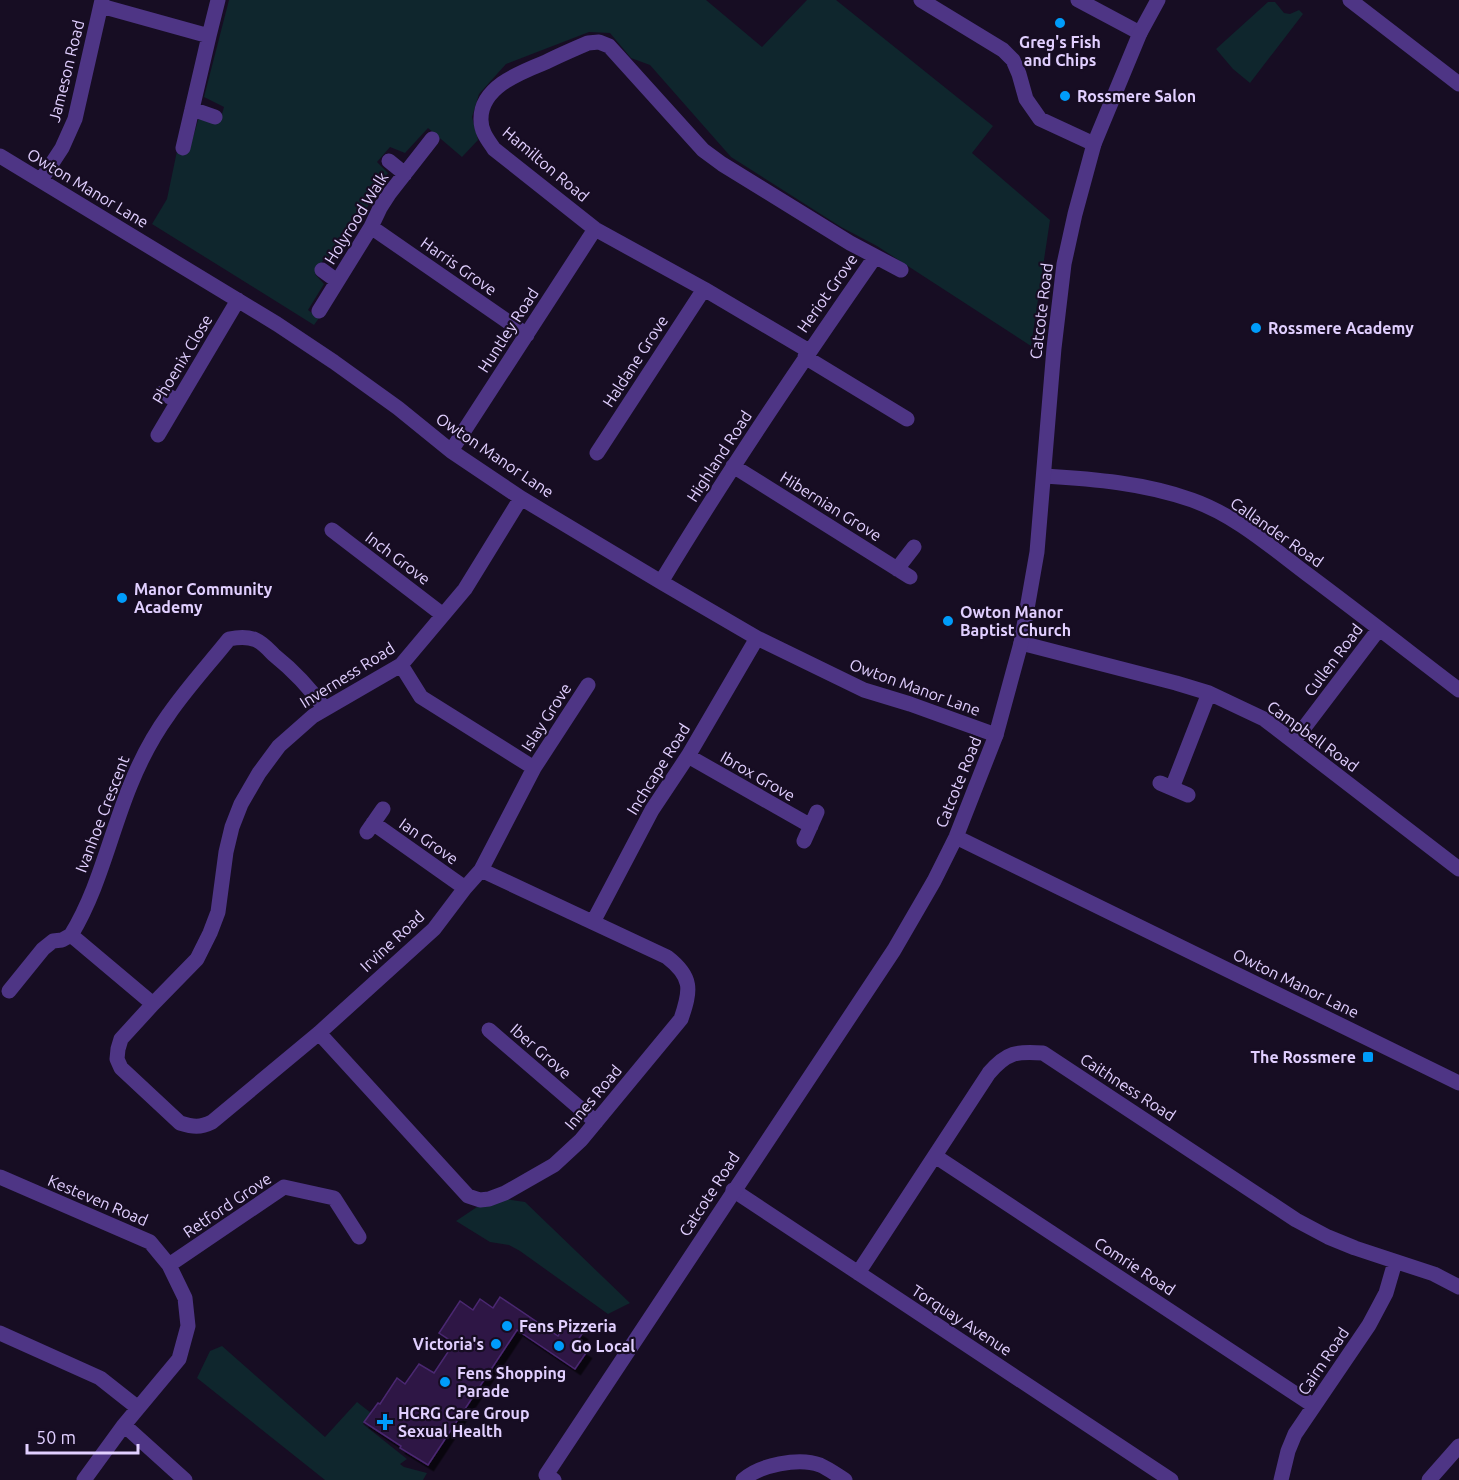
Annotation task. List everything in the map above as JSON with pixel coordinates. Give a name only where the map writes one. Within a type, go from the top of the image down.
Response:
[{"type":"street","points":[[183,147],[218,0]]},
{"type":"street","points":[[921,0],[1003,50],[1012,60],[1019,74],[1026,99],[1040,119],[1094,144]]},
{"type":"street","points":[[1078,0],[1140,33]]},
{"type":"street","name":"Catcote Road","points":[[547,1478],[733,1190],[894,950],[934,881],[956,837],[996,735],[1021,643],[1037,552],[1054,348],[1064,264],[1075,211],[1094,144],[1140,33],[1158,0]]},
{"type":"street","points":[[1350,0],[1459,84]]},
{"type":"street","points":[[101,3],[209,36]]},
{"type":"street","name":"Jameson Road","points":[[41,180],[62,148],[75,119],[101,3]]},
{"type":"street","name":"Hamilton Road","points":[[807,354],[704,289],[595,229],[494,149],[484,135],[481,122],[482,110],[489,97],[513,76],[588,43],[599,42],[609,46],[703,150],[850,243],[901,270]]},
{"type":"street","points":[[192,109],[215,117]]},
{"type":"street","name":"Holyrood Walk","points":[[319,311],[371,227],[380,208],[432,139]]},
{"type":"street","name":"Owton Manor Lane","points":[[0,156],[238,300],[334,362],[398,408],[451,451],[521,498],[757,638],[864,690],[996,735]]},
{"type":"street","name":"Holyrood Walk","points":[[389,162],[405,174]]},
{"type":"street","name":"Harris Grove","points":[[371,227],[527,335]]},
{"type":"street","name":"Huntley Road","points":[[451,451],[595,229]]},
{"type":"street","name":"Heriot Grove","points":[[807,354],[875,257]]},
{"type":"street","name":"Holyrood Walk","points":[[322,270],[338,281]]},
{"type":"street","name":"Haldane Grove","points":[[597,453],[704,289]]},
{"type":"street","name":"Phoenix Close","points":[[158,435],[238,300]]},
{"type":"street","points":[[807,354],[907,419]]},
{"type":"street","name":"Highland Road","points":[[662,582],[733,466],[807,354]]},
{"type":"street","points":[[162,393],[178,401]]},
{"type":"street","name":"Hibernian Grove","points":[[733,466],[903,573],[914,547]]},
{"type":"street","name":"Callander Road","points":[[1044,476],[1130,484],[1193,501],[1231,519],[1266,542],[1459,690]]},
{"type":"street","name":"Inverness Road","points":[[121,1039],[197,959],[218,912],[226,852],[232,827],[241,804],[254,781],[279,746],[313,716],[401,666],[465,589],[521,498]]},
{"type":"street","name":"Inch Grove","points":[[332,530],[444,615]]},
{"type":"street","name":"Cullen Road","points":[[1294,741],[1379,629]]},
{"type":"street","name":"Ivanhoe Crescent","points":[[71,934],[90,897],[130,785],[148,748],[169,714],[229,639],[246,637],[257,640],[303,680],[324,710]]},
{"type":"street","name":"Inchcape Road","points":[[593,922],[652,810],[688,756],[757,638]]},
{"type":"street","name":"Campbell Road","points":[[1021,643],[1209,693],[1264,719],[1459,869]]},
{"type":"street","points":[[401,666],[421,697],[534,768]]},
{"type":"street","name":"Islay Grove","points":[[534,768],[588,685]]},
{"type":"street","points":[[1188,795],[1166,785],[1209,693]]},
{"type":"street","name":"Ibrox Grove","points":[[688,756],[811,826]]},
{"type":"street","name":"Irvine Road","points":[[121,1039],[117,1059],[121,1068],[180,1123],[191,1127],[202,1127],[212,1122],[319,1033],[434,929],[481,870],[534,768]]},
{"type":"street","name":"Ian Grove","points":[[383,809],[370,827],[465,888]]},
{"type":"street","points":[[804,841],[817,812]]},
{"type":"street","name":"Owton Manor Lane","points":[[956,837],[1459,1083]]},
{"type":"street","name":"Innes Road","points":[[319,1033],[468,1196],[480,1200],[505,1192],[554,1165],[581,1140],[681,1019],[687,1002],[686,976],[678,965],[667,957],[481,870]]},
{"type":"street","points":[[9,992],[20,967],[53,941],[62,940],[71,934],[153,1004]]},
{"type":"street","name":"Iber Grove","points":[[489,1030],[596,1122]]},
{"type":"street","name":"Caithness Road","points":[[858,1273],[994,1067],[1021,1051],[1042,1053],[1296,1220],[1328,1237],[1395,1263],[1434,1274],[1459,1287]]},
{"type":"street","name":"Comrie Road","points":[[935,1156],[1314,1406]]},
{"type":"street","name":"Kesteven Road","points":[[0,1177],[150,1242],[169,1265],[185,1298],[188,1326],[179,1359],[124,1425],[84,1480]]},
{"type":"street","name":"Retford Grove","points":[[169,1265],[284,1187],[334,1198],[358,1237]]},
{"type":"street","name":"Torquay Avenue","points":[[733,1190],[1172,1480]]},
{"type":"street","name":"Cairn Road","points":[[1281,1480],[1295,1434],[1369,1325],[1386,1293],[1395,1263]]},
{"type":"street","points":[[0,1333],[100,1378],[138,1408]]},
{"type":"street","points":[[124,1425],[185,1480]]},
{"type":"street","points":[[1430,1480],[1459,1446]]},
{"type":"street","points":[[742,1480],[763,1467],[801,1461],[818,1464],[845,1480]]},
{"type":"shaded area","points":[[229,0],[706,0],[762,47],[807,0],[836,0],[993,126],[972,153],[1050,220],[1031,346],[877,246],[841,227],[731,157],[650,65],[631,58],[610,33],[589,32],[506,64],[479,94],[472,117],[478,140],[462,157],[428,128],[405,153],[390,147],[377,162],[388,173],[339,259],[325,257],[315,274],[324,284],[308,310],[319,318],[314,325],[152,224],[167,199],[177,151],[189,151],[199,117],[220,121],[224,107],[204,97]]},
{"type":"shaded area","points":[[1268,2],[1275,2],[1284,13],[1290,14],[1299,10],[1303,14],[1250,83],[1233,69],[1216,49]]},
{"type":"shaded area","points":[[505,1199],[525,1202],[630,1303],[608,1314],[520,1251],[509,1245],[490,1242],[456,1221],[477,1207]]},
{"type":"shaded area","points":[[222,1346],[325,1437],[357,1402],[371,1413],[363,1424],[407,1459],[400,1464],[427,1473],[423,1480],[325,1480],[197,1378],[210,1351]]},
{"type":"building","name":"Fens Shopping Parade","points":[[500,1297],[558,1336],[566,1324],[582,1334],[574,1345],[586,1353],[575,1369],[517,1330],[428,1465],[364,1422],[378,1403],[380,1404],[397,1378],[405,1384],[419,1364],[434,1373],[454,1343],[439,1333],[460,1301],[473,1310],[480,1299],[493,1308]]},
{"type":"place","name":"Greg's Fish and Chips","points":[[1060,23]]},
{"type":"place","name":"Rossmere Salon","points":[[1065,96]]},
{"type":"place","name":"Rossmere Academy","points":[[1256,328]]},
{"type":"place","name":"Manor Community Academy","points":[[122,598]]},
{"type":"place","name":"Owton Manor Baptist Church","points":[[948,621]]},
{"type":"place","name":"The Rossmere","points":[[1368,1057]]},
{"type":"place","name":"Fens Pizzeria","points":[[507,1326]]},
{"type":"place","name":"Victoria's","points":[[496,1344]]},
{"type":"place","name":"Go Local","points":[[559,1346]]},
{"type":"place","name":"Fens Shopping Parade","points":[[445,1382]]},
{"type":"place","name":"HCRG Care Group Sexual Health","points":[[385,1422]]}]
